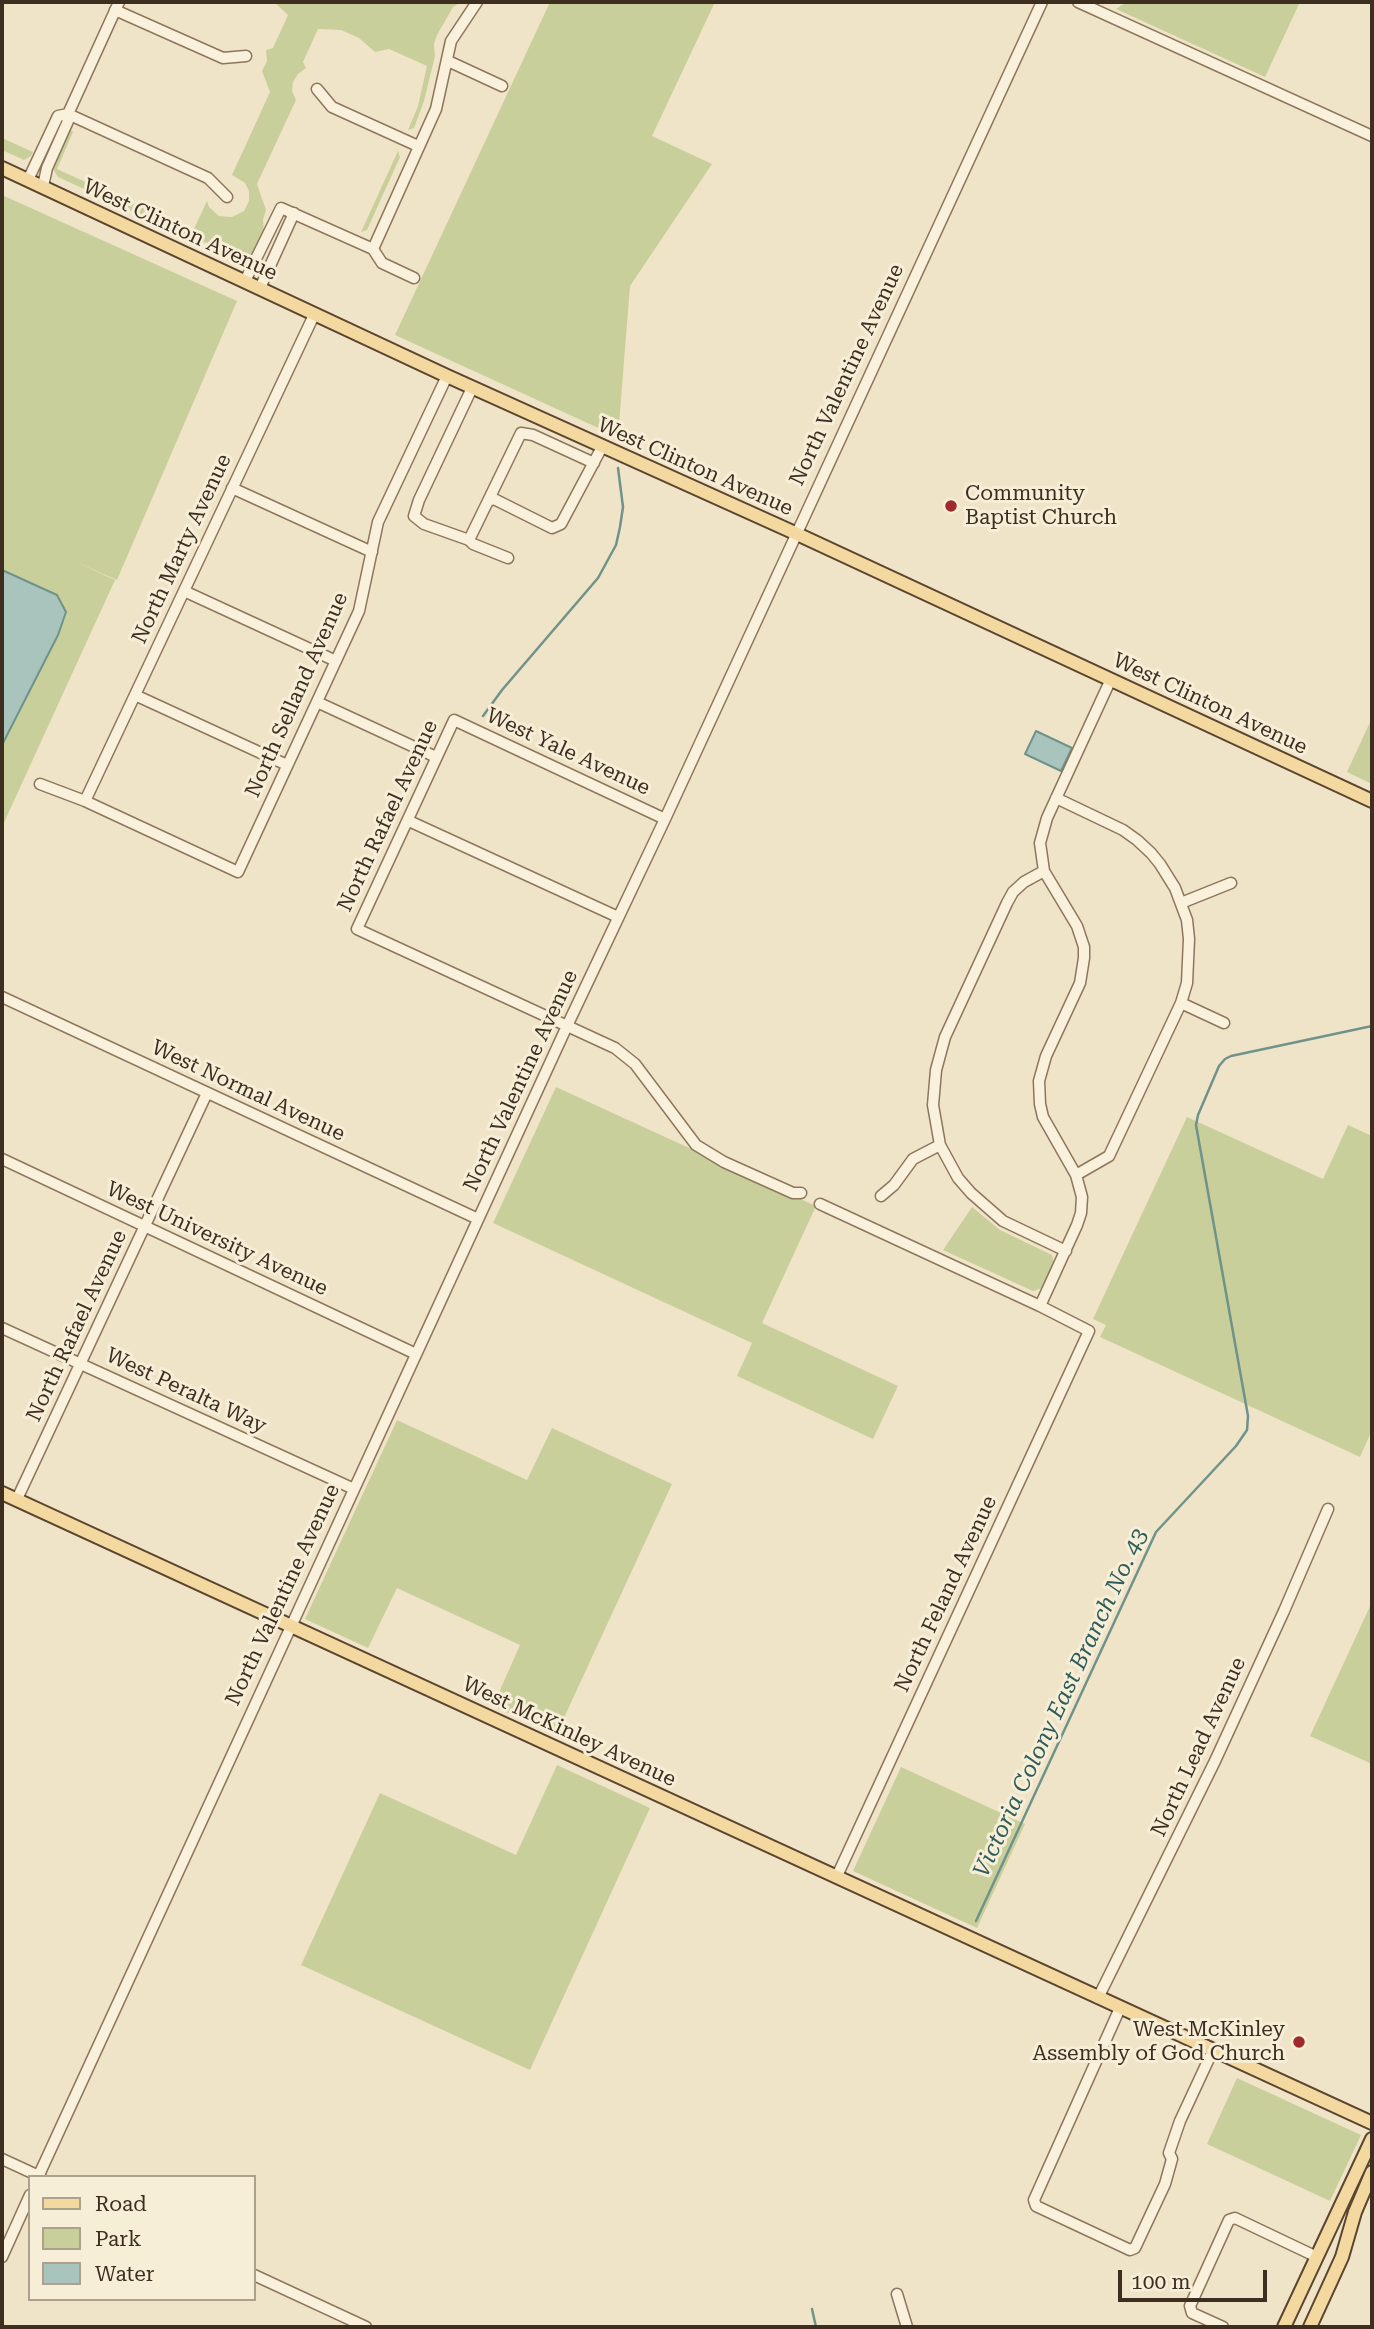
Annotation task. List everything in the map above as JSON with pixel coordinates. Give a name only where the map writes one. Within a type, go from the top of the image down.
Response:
[{"type":"main road","name":"West Clinton Avenue","points":[[2,168],[447,376],[795,533],[1372,801]]},
{"type":"main road","name":"West McKinley Avenue","points":[[2,1493],[1372,2123]]},
{"type":"main road","points":[[1284,2327],[1372,2139]]},
{"type":"main road","points":[[1310,2327],[1342,2257],[1355,2212],[1372,2172]]},
{"type":"street","points":[[373,249],[436,109],[451,41],[477,2]]},
{"type":"street","name":"North Valentine Avenue","points":[[39,2175],[290,1626],[1042,2]]},
{"type":"street","points":[[1078,2],[1372,136]]},
{"type":"street","points":[[43,187],[47,167],[68,121],[68,114],[117,6],[223,58],[246,56]]},
{"type":"street","points":[[448,61],[502,86]]},
{"type":"street","points":[[317,89],[331,107],[418,146]]},
{"type":"street","points":[[28,180],[58,116],[68,114],[208,178],[228,197]]},
{"type":"street","points":[[245,281],[281,208],[373,249],[382,263],[414,278]]},
{"type":"street","points":[[260,288],[294,213]]},
{"type":"street","name":"North Marty Avenue","points":[[85,801],[314,314]]},
{"type":"street","name":"North Selland Avenue","points":[[85,801],[237,872],[359,611],[377,522],[447,376]]},
{"type":"street","points":[[472,387],[414,516],[444,533],[469,540],[508,558]]},
{"type":"street","points":[[469,540],[521,433],[533,435],[594,463]]},
{"type":"street","points":[[488,501],[494,499],[551,528],[561,524],[602,447]]},
{"type":"street","points":[[232,488],[372,552]]},
{"type":"street","points":[[184,591],[336,661]]},
{"type":"street","points":[[820,1204],[1040,1306],[1081,1213],[1082,1197],[1076,1175],[1043,1117],[1038,1092],[1046,1056],[1080,983],[1084,947],[1077,926],[1044,871],[1040,843],[1042,830],[1111,679]]},
{"type":"street","points":[[135,695],[287,765]]},
{"type":"street","points":[[317,702],[436,757]]},
{"type":"street","name":"West Yale Avenue","points":[[454,720],[665,818]]},
{"type":"street","name":"North Rafael Avenue","points":[[454,720],[357,929],[567,1026]]},
{"type":"street","points":[[40,784],[85,801]]},
{"type":"street","points":[[1056,798],[1107,821],[1138,839],[1160,864],[1181,903],[1189,939],[1190,961],[1181,1003],[1109,1156],[1076,1175]]},
{"type":"street","points":[[409,821],[618,917]]},
{"type":"street","points":[[1044,871],[1024,882],[1013,892],[945,1037],[933,1088],[934,1116],[940,1144],[958,1178],[989,1212],[1066,1251]]},
{"type":"street","points":[[1181,903],[1231,883]]},
{"type":"street","name":"West Normal Avenue","points":[[2,997],[478,1219]]},
{"type":"street","points":[[1181,1003],[1224,1023]]},
{"type":"street","points":[[567,1026],[615,1048],[635,1064],[696,1144],[724,1162],[793,1193],[801,1193]]},
{"type":"street","name":"North Rafael Avenue","points":[[16,1499],[206,1093]]},
{"type":"street","points":[[881,1196],[894,1185],[913,1159],[940,1144]]},
{"type":"street","name":"West University Avenue","points":[[2,1159],[416,1354]]},
{"type":"street","name":"North Feland Avenue","points":[[837,1876],[1089,1329],[1040,1306]]},
{"type":"street","name":"West Peralta Way","points":[[2,1328],[354,1489]]},
{"type":"street","name":"North Lead Avenue","points":[[1098,1998],[1215,1761],[1328,1509]]},
{"type":"street","points":[[1120,2008],[1034,2200],[1036,2206],[1130,2250],[1135,2248],[1165,2184],[1172,2159],[1169,2153],[1213,2050]]},
{"type":"street","points":[[2,2159],[37,2175]]},
{"type":"street","points":[[2,2256],[28,2199]]},
{"type":"street","points":[[1223,2327],[1192,2313],[1190,2306],[1229,2220],[1235,2218],[1317,2257]]},
{"type":"street","points":[[256,2276],[366,2327]]},
{"type":"street","points":[[897,2294],[907,2327]]},
{"type":"green space","points":[[274,2],[461,2],[453,7],[437,35],[424,101],[414,128],[408,130],[418,106],[427,66],[389,49],[375,52],[359,38],[341,30],[318,29],[303,62],[306,68],[293,82],[292,91],[296,100],[257,184],[266,210],[264,232],[255,255],[246,260],[210,243],[190,238],[58,177],[53,169],[70,129],[73,132],[57,169],[193,231],[207,201],[209,207],[219,216],[232,217],[244,211],[249,201],[249,191],[245,183],[232,175],[270,92],[262,71],[267,61],[266,50],[273,48],[288,15]]},
{"type":"green space","points":[[550,2],[715,2],[652,136],[712,164],[630,286],[618,437],[395,335]]},
{"type":"green space","points":[[1127,2],[1300,2],[1265,77],[1116,9]]},
{"type":"green space","points":[[2,138],[33,152],[31,156],[24,160],[2,150]]},
{"type":"green space","points":[[398,151],[400,157],[367,230],[361,232]]},
{"type":"green space","points":[[2,195],[237,301],[117,580],[74,561],[115,580],[2,827]]},
{"type":"green space","points":[[1372,718],[1372,784],[1347,772]]},
{"type":"green space","points":[[556,1087],[816,1206],[762,1323],[898,1386],[873,1439],[737,1376],[752,1343],[493,1223]]},
{"type":"green space","points":[[1187,1117],[1323,1179],[1348,1125],[1372,1136],[1372,1430],[1360,1457],[1100,1337],[1106,1325],[1093,1319]]},
{"type":"green space","points":[[972,1207],[1000,1230],[1052,1255],[1054,1262],[1042,1288],[1033,1291],[943,1250]]},
{"type":"green space","points":[[397,1420],[527,1480],[552,1428],[672,1484],[556,1735],[493,1706],[520,1645],[397,1588],[368,1648],[305,1619]]},
{"type":"green space","points":[[1372,1602],[1372,1764],[1310,1736]]},
{"type":"green space","points":[[557,1765],[650,1808],[530,2070],[301,1965],[380,1793],[516,1855]]},
{"type":"green space","points":[[901,1767],[1025,1824],[977,1928],[853,1871]]},
{"type":"green space","points":[[1237,2078],[1361,2135],[1330,2201],[1207,2144]]},
{"type":"water","points":[[2,570],[57,595],[66,612],[58,635],[2,745]]},
{"type":"water","points":[[1036,731],[1072,748],[1061,771],[1025,754]]},
{"type":"waterway","points":[[483,716],[598,578],[616,545],[623,507],[618,468]]},
{"type":"waterway","name":"Victoria Colony East Branch No. 43","points":[[976,1921],[1156,1532],[1236,1446],[1247,1430],[1248,1416],[1196,1125],[1219,1066],[1231,1056],[1372,1026]]},
{"type":"waterway","name":"Victoria Colony East Branch No. 43","points":[[812,2309],[816,2327]]},
{"type":"place","name":"Community Baptist Church","points":[[951,506]]},
{"type":"place","name":"West McKinley Assembly of God Church","points":[[1299,2042]]}]
